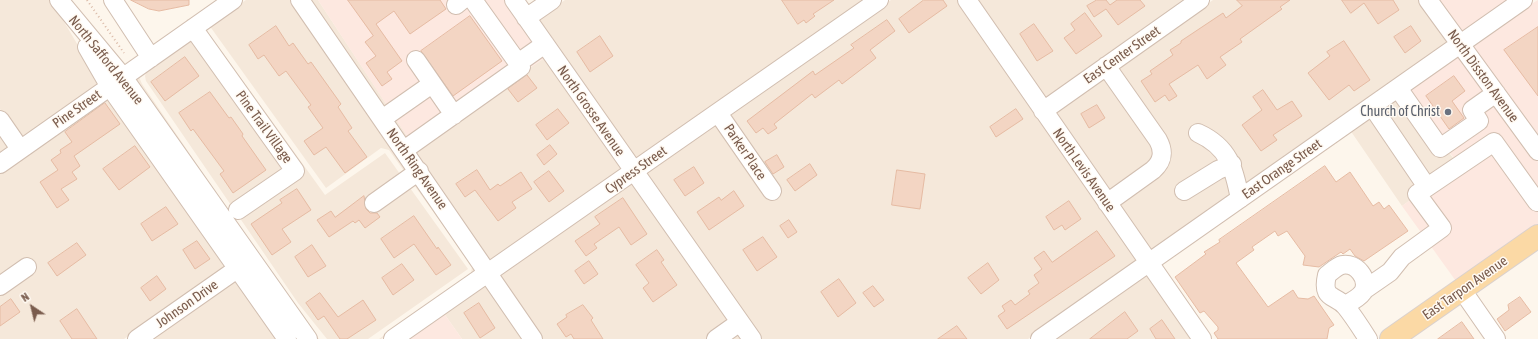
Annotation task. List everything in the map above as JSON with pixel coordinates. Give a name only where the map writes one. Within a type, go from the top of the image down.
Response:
[{"type":"main road","name":"East Tarpon Avenue","points":[[1391,339],[1538,236]]},
{"type":"street","points":[[113,0],[151,58]]},
{"type":"street","name":"Pine Street","points":[[0,164],[233,0]]},
{"type":"street","name":"North Ring Avenue","points":[[300,0],[533,339]]},
{"type":"street","name":"North Grosse Avenue","points":[[514,0],[752,339]]},
{"type":"street","points":[[526,18],[552,0]]},
{"type":"street","name":"Cypress Street","points":[[393,339],[878,0]]},
{"type":"street","name":"North Levis Avenue","points":[[967,0],[1202,339]]},
{"type":"street","name":"East Center Street","points":[[1043,111],[1200,0]]},
{"type":"street","name":"North Disston Avenue","points":[[1428,0],[1538,151]]},
{"type":"street","name":"East Orange Street","points":[[1040,339],[1523,0]]},
{"type":"street","points":[[404,150],[521,67],[464,2]]},
{"type":"street","name":"North Safford Avenue","points":[[62,4],[116,82],[237,268],[287,339]]},
{"type":"street","name":"Pine Trail Village","points":[[193,28],[295,170],[238,210]]},
{"type":"street","points":[[518,63],[545,44]]},
{"type":"street","points":[[416,60],[454,115]]},
{"type":"street","points":[[1106,66],[1162,147],[1160,164],[1154,170],[1107,203]]},
{"type":"street","name":"North Safford Avenue","points":[[116,82],[308,339]]},
{"type":"street","points":[[382,119],[432,84]]},
{"type":"street","points":[[1398,88],[1440,148],[1479,121]]},
{"type":"street","points":[[1496,93],[1472,110],[1537,202]]},
{"type":"street","points":[[1372,106],[1427,187]]},
{"type":"street","name":"Parker Place","points":[[718,113],[772,191]]},
{"type":"street","points":[[0,120],[20,150]]},
{"type":"street","points":[[1345,305],[1390,272],[1402,257],[1442,228],[1418,194],[1519,124]]},
{"type":"street","points":[[1198,133],[1207,137],[1219,148],[1232,164],[1240,199]]},
{"type":"street","points":[[1184,191],[1232,164]]},
{"type":"street","points":[[374,203],[418,171]]},
{"type":"street","points":[[1364,290],[1363,277],[1358,269],[1352,265],[1342,265],[1327,275],[1325,285],[1328,293],[1345,305],[1368,339]]},
{"type":"street","points":[[0,286],[27,267]]},
{"type":"street","name":"Johnson Drive","points":[[137,339],[237,268]]},
{"type":"street","points":[[1462,290],[1496,339]]},
{"type":"street","points":[[716,339],[740,322]]},
{"type":"shaded area","points":[[0,0],[51,0],[101,84],[21,140],[0,109]]},
{"type":"shaded area","points":[[246,0],[292,0],[479,270],[381,339],[379,339],[471,274],[472,266],[389,150],[381,148],[326,188],[209,25]]},
{"type":"shaded area","points":[[307,0],[318,0],[414,146],[546,57],[625,169],[489,262]]},
{"type":"shaded area","points":[[318,0],[506,0],[546,57],[414,147]]},
{"type":"shaded area","points":[[565,0],[866,0],[635,162],[536,20]]},
{"type":"shaded area","points":[[891,0],[959,0],[1139,261],[1028,339],[760,339],[643,174],[717,122],[770,200],[781,194],[728,115]]},
{"type":"shaded area","points":[[974,0],[1188,0],[1044,101]]},
{"type":"shaded area","points":[[1213,0],[1420,0],[1450,42],[1150,254],[1052,113]]},
{"type":"shaded area","points":[[1436,0],[1510,0],[1461,35]]},
{"type":"shaded area","points":[[1538,0],[1538,140],[1469,46],[1532,2],[1533,3]]},
{"type":"shaded area","points":[[205,28],[325,195],[385,153],[468,269],[368,339],[327,339],[298,303],[146,81],[145,76],[147,69]]},
{"type":"shaded area","points":[[1459,54],[1538,162],[1538,225],[1458,284],[1402,206],[1459,164],[1401,94]]},
{"type":"shaded area","points":[[139,77],[142,84],[294,306],[319,339],[316,339],[132,79]]},
{"type":"shaded area","points":[[1401,94],[1459,165],[1402,206],[1350,130]]},
{"type":"shaded area","points":[[109,96],[228,266],[124,339],[0,339],[0,172]]},
{"type":"shaded area","points":[[0,131],[11,147],[0,155]]},
{"type":"shaded area","points":[[633,181],[744,339],[540,339],[497,274]]},
{"type":"shaded area","points":[[1147,273],[1194,339],[1053,339]]},
{"type":"shaded area","points":[[236,278],[279,339],[149,339]]},
{"type":"shaded area","points":[[487,282],[525,339],[462,339],[443,312]]},
{"type":"shaded area","points":[[443,312],[462,339],[406,339]]},
{"type":"building","points":[[131,0],[189,0],[189,5],[159,11],[149,9]]},
{"type":"building","points":[[348,0],[440,0],[446,9],[410,34],[394,11],[376,24],[402,61],[387,72],[392,79],[382,86],[366,63],[376,56],[365,42],[373,36]]},
{"type":"building","points":[[782,0],[834,0],[813,14],[815,16],[806,23],[804,20],[798,24]]},
{"type":"building","points":[[924,0],[943,0],[947,6],[909,33],[899,19]]},
{"type":"building","points":[[1097,0],[1106,0],[1110,5],[1117,0],[1140,0],[1145,6],[1118,25],[1106,9],[1094,17],[1087,6]]},
{"type":"building","points":[[1237,0],[1290,0],[1280,7],[1282,9],[1240,39],[1242,42],[1220,57],[1226,65],[1207,79],[1198,65],[1169,84],[1177,96],[1169,101],[1165,95],[1155,102],[1141,81],[1152,74],[1150,71],[1173,55],[1170,50],[1181,43],[1181,41],[1223,13],[1226,18],[1242,6]]},
{"type":"building","points":[[1342,0],[1393,0],[1399,10],[1378,24],[1364,3],[1351,13]]},
{"type":"building","points":[[1085,13],[1102,36],[1076,54],[1064,38],[1075,30],[1071,24]]},
{"type":"building","points":[[470,16],[502,61],[453,96],[421,51]]},
{"type":"building","points":[[887,20],[895,31],[870,50],[876,58],[842,84],[839,80],[815,98],[812,94],[774,124],[777,128],[768,134],[763,128],[756,133],[747,121],[813,71],[815,75],[854,48],[851,45]]},
{"type":"building","points":[[1034,24],[1053,51],[1037,61],[1020,34]]},
{"type":"building","points":[[276,26],[289,46],[293,43],[308,64],[311,62],[341,104],[338,107],[352,128],[348,131],[367,157],[345,173],[326,147],[314,155],[304,141],[323,128],[308,107],[311,105],[286,71],[279,76],[264,55],[258,59],[249,45]]},
{"type":"building","points":[[1411,26],[1421,41],[1405,53],[1394,37]]},
{"type":"building","points":[[1538,27],[1538,96],[1504,50]]},
{"type":"building","points":[[600,36],[613,56],[590,72],[577,52]]},
{"type":"building","points":[[1344,41],[1370,80],[1354,91],[1349,85],[1329,100],[1308,73],[1330,56],[1327,52]]},
{"type":"building","points":[[185,57],[199,76],[165,101],[151,82]]},
{"type":"building","points":[[527,75],[537,88],[518,102],[508,89]]},
{"type":"building","name":"Church of Christ","points":[[1454,76],[1465,91],[1452,101],[1464,118],[1449,129],[1426,96]]},
{"type":"building","points":[[1263,90],[1277,110],[1292,101],[1302,116],[1273,135],[1277,140],[1261,151],[1242,125],[1262,110],[1253,97]]},
{"type":"building","points":[[210,92],[229,118],[231,117],[243,134],[242,136],[266,170],[233,193],[220,174],[224,171],[193,129],[191,131],[179,113]]},
{"type":"building","points":[[105,103],[120,124],[74,156],[80,166],[72,172],[77,179],[61,189],[69,200],[57,208],[40,182],[58,170],[51,160],[61,153],[60,150],[72,142],[65,132]]},
{"type":"building","points":[[1097,105],[1105,118],[1089,128],[1081,114]]},
{"type":"building","points":[[558,109],[569,123],[547,140],[536,125]]},
{"type":"building","points":[[1016,109],[1023,119],[996,137],[990,127]]},
{"type":"building","points":[[550,145],[557,154],[544,165],[537,155]]},
{"type":"building","points":[[135,146],[150,167],[119,190],[103,169]]},
{"type":"building","points":[[777,155],[784,167],[773,174],[765,162]]},
{"type":"building","points":[[810,164],[817,175],[795,191],[787,180]]},
{"type":"building","points":[[1325,166],[1336,182],[1350,172],[1373,206],[1379,202],[1384,209],[1389,205],[1408,231],[1364,261],[1355,256],[1350,249],[1343,254],[1341,252],[1319,267],[1303,265],[1305,256],[1287,231],[1278,236],[1275,231],[1252,247],[1254,250],[1236,263],[1268,307],[1293,290],[1298,298],[1308,299],[1314,296],[1334,325],[1329,328],[1327,339],[1218,339],[1214,333],[1218,330],[1218,327],[1204,311],[1200,313],[1175,277],[1206,254],[1204,252],[1220,242],[1219,240]]},
{"type":"building","points":[[694,167],[704,183],[685,196],[674,180]]},
{"type":"building","points":[[477,170],[490,190],[498,184],[500,186],[521,172],[532,189],[512,202],[516,208],[498,221],[475,190],[465,197],[456,184]]},
{"type":"building","points":[[897,170],[925,174],[920,209],[892,205]]},
{"type":"building","points":[[549,171],[564,191],[549,202],[534,182]]},
{"type":"building","points":[[297,189],[311,210],[282,229],[291,242],[272,255],[251,224],[282,203],[280,200]]},
{"type":"building","points":[[734,191],[744,206],[709,230],[697,212],[719,197],[721,200]]},
{"type":"building","points":[[364,196],[366,209],[370,213],[377,213],[380,217],[365,228],[359,220],[355,223],[353,221],[329,237],[317,220],[331,211],[335,217]]},
{"type":"building","points":[[623,198],[647,234],[631,245],[619,227],[594,244],[597,248],[586,256],[575,241],[600,224],[595,217]]},
{"type":"building","points":[[1069,201],[1081,219],[1065,230],[1062,225],[1054,230],[1046,217]]},
{"type":"building","points":[[166,207],[178,224],[152,241],[141,224]]},
{"type":"building","points":[[414,216],[437,249],[438,247],[451,265],[436,275],[414,244],[394,258],[381,239]]},
{"type":"building","points":[[789,220],[797,232],[788,238],[780,226]]},
{"type":"building","points":[[1097,231],[1115,256],[1007,329],[998,316],[1005,311],[1002,306],[1011,300],[1015,305],[1030,294],[1028,291],[1039,283],[1034,275],[1042,269],[1034,258],[1044,251],[1052,262]]},
{"type":"building","points":[[763,237],[777,257],[757,271],[743,250]]},
{"type":"building","points":[[197,241],[210,259],[195,269],[183,250]]},
{"type":"building","points":[[77,243],[86,255],[57,276],[48,263]]},
{"type":"building","points":[[312,245],[326,266],[308,277],[295,257]]},
{"type":"building","points":[[657,250],[664,260],[661,262],[677,285],[653,302],[643,288],[649,283],[636,265]]},
{"type":"building","points":[[589,261],[598,274],[584,284],[575,271]]},
{"type":"building","points":[[988,263],[999,280],[981,294],[968,278]]},
{"type":"building","points":[[402,264],[414,280],[393,295],[382,278]]},
{"type":"building","points":[[157,276],[166,289],[150,301],[141,288]]},
{"type":"building","points":[[839,279],[856,303],[838,317],[821,292]]},
{"type":"building","points":[[873,286],[884,300],[874,307],[863,293]]},
{"type":"building","points":[[320,293],[338,317],[363,300],[376,320],[347,339],[340,339],[324,316],[318,320],[306,303]]},
{"type":"building","points":[[1520,297],[1531,312],[1505,331],[1497,319],[1509,310],[1508,305]]},
{"type":"building","points":[[11,299],[20,312],[0,326],[0,307]]},
{"type":"building","points":[[479,303],[495,328],[480,338],[464,313]]},
{"type":"building","points":[[583,305],[593,318],[591,320],[603,339],[574,339],[571,334],[566,337],[557,324],[567,317],[566,315]]},
{"type":"building","points":[[77,309],[97,339],[72,339],[60,321]]},
{"type":"building","points":[[1125,312],[1138,331],[1127,339],[1090,339]]},
{"type":"building","points":[[1162,320],[1175,339],[1156,339],[1150,329]]},
{"type":"building","points":[[1462,322],[1474,339],[1438,339]]},
{"type":"building","points":[[957,326],[967,339],[938,339]]},
{"type":"place","name":"Church of Christ","points":[[1448,112]]}]
